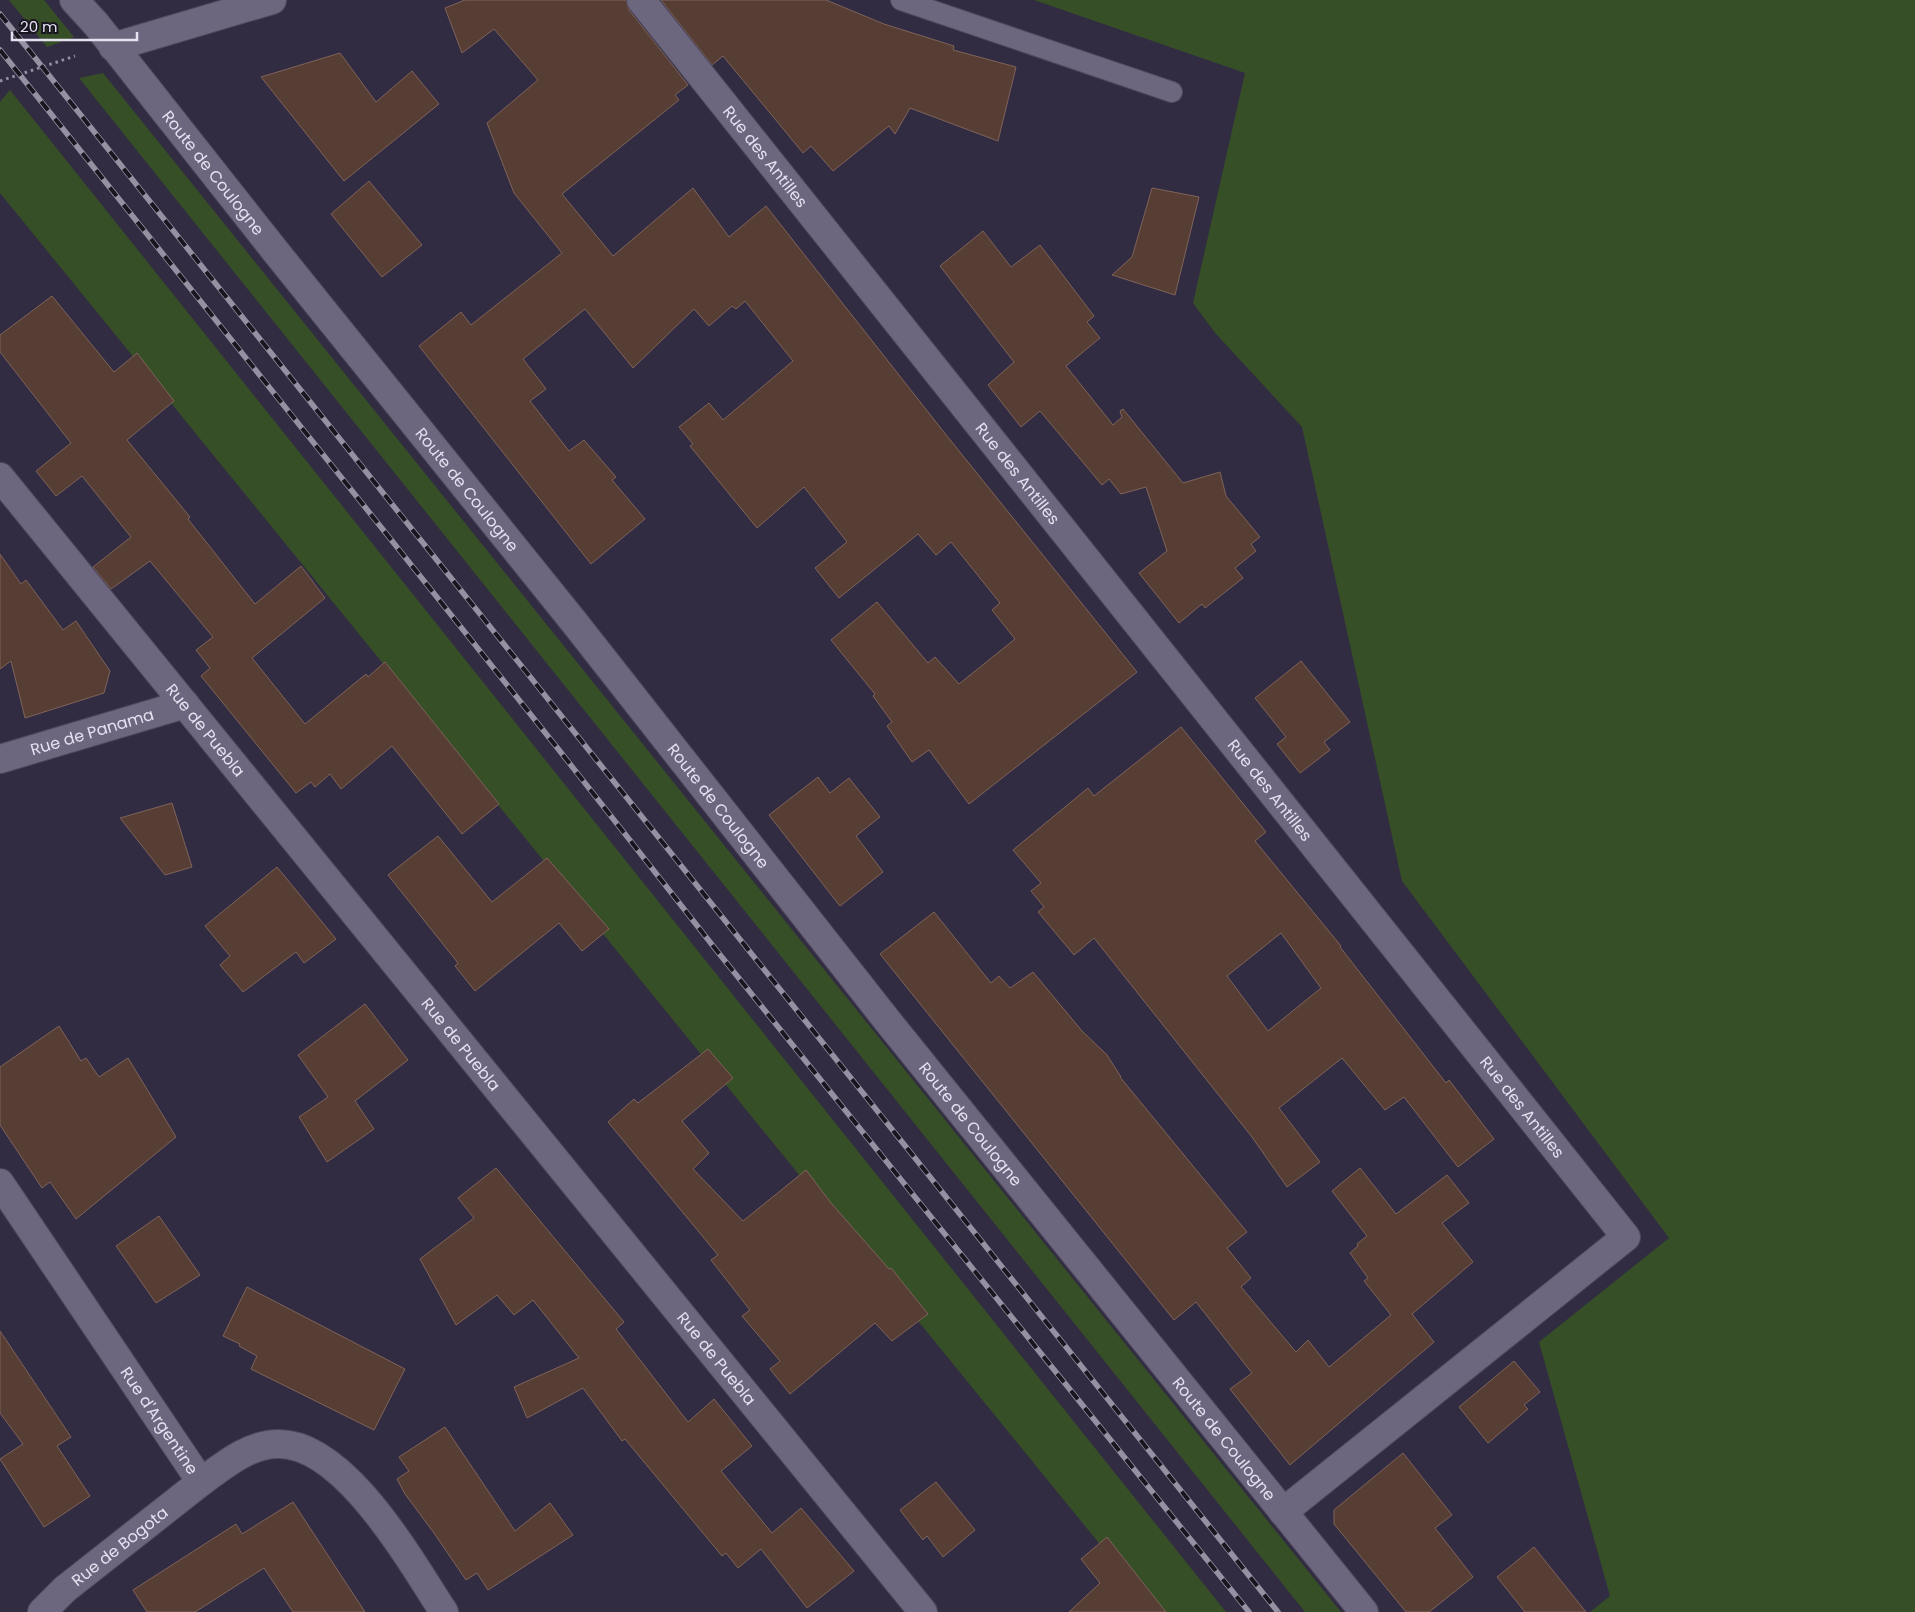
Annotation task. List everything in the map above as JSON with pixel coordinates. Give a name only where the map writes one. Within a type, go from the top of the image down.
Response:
[{"type":"street","points":[[113,47],[272,0]]},
{"type":"street","name":"Rue des Antilles","points":[[641,0],[1626,1237],[1283,1512]]},
{"type":"street","name":"Route de Coulogne","points":[[80,7],[574,622],[886,1019],[1364,1612]]},
{"type":"street","name":"Rue de Puebla","points":[[0,477],[923,1612]]},
{"type":"street","name":"Rue de Panama","points":[[0,759],[185,704]]},
{"type":"street","name":"Rue d'Argentine","points":[[0,1183],[201,1482],[255,1448],[277,1444],[297,1446],[318,1455],[335,1468],[370,1504],[444,1612]]},
{"type":"street","name":"Rue de Bogota","points":[[42,1612],[65,1589],[201,1482]]},
{"type":"lane","points":[[900,0],[1172,92]]},
{"type":"path","points":[[0,81],[76,57],[60,31],[80,7]]},
{"type":"green space","points":[[9,0],[44,0],[74,37],[47,47]]},
{"type":"green space","points":[[1034,0],[1915,0],[1915,1612],[1590,1612],[1610,1596],[1539,1342],[1669,1238],[1402,881],[1302,427],[1216,334],[1193,303],[1245,73]]},
{"type":"green space","points":[[103,73],[1341,1612],[1305,1612],[79,78]]},
{"type":"green space","points":[[10,90],[1226,1612],[1155,1612],[0,193],[0,102]]},
{"type":"building","points":[[465,0],[626,0],[629,10],[688,85],[675,95],[679,100],[562,194],[613,256],[693,188],[729,237],[766,206],[943,431],[1137,672],[969,804],[929,750],[912,762],[887,726],[892,722],[873,696],[875,694],[831,640],[877,602],[928,663],[935,657],[959,684],[1015,639],[992,610],[1000,603],[951,542],[936,555],[918,534],[839,598],[815,568],[847,542],[804,487],[757,528],[690,446],[693,444],[679,427],[709,403],[723,420],[793,361],[745,301],[736,309],[732,306],[709,326],[694,309],[633,368],[585,309],[523,359],[546,389],[530,401],[569,451],[584,440],[616,477],[612,480],[645,519],[591,564],[419,346],[461,312],[471,325],[562,253],[514,193],[487,123],[538,80],[494,29],[462,53],[445,8]]},
{"type":"building","points":[[661,0],[826,0],[884,24],[954,46],[953,50],[1016,67],[998,141],[910,108],[895,134],[889,126],[833,171],[811,146],[803,153],[723,56],[712,65]]},
{"type":"building","points":[[340,53],[376,102],[412,71],[439,104],[344,181],[261,77]]},
{"type":"building","points":[[369,181],[422,245],[382,277],[331,214]]},
{"type":"building","points":[[1152,188],[1199,197],[1175,295],[1112,275],[1132,257]]},
{"type":"building","points":[[983,231],[1011,267],[1040,245],[1094,316],[1087,322],[1100,338],[1066,366],[1113,425],[1122,417],[1120,411],[1123,409],[1183,483],[1220,472],[1226,496],[1260,537],[1251,544],[1256,551],[1235,568],[1243,578],[1205,608],[1202,604],[1179,623],[1139,573],[1167,551],[1146,487],[1121,494],[1109,479],[1102,485],[1040,411],[1021,427],[988,385],[1014,362],[940,266]]},
{"type":"building","points":[[52,296],[114,372],[137,353],[174,401],[127,440],[190,517],[188,519],[255,604],[301,566],[325,598],[252,658],[305,724],[366,674],[368,677],[385,662],[499,804],[462,834],[392,746],[341,789],[330,774],[315,787],[311,782],[296,793],[201,676],[210,668],[196,650],[213,637],[150,561],[111,589],[93,567],[131,537],[82,476],[56,496],[36,471],[71,443],[0,352],[0,335]]},
{"type":"building","points":[[0,554],[21,584],[26,580],[63,630],[76,621],[110,671],[104,693],[25,718],[11,661],[0,669]]},
{"type":"building","points":[[1301,661],[1350,722],[1324,742],[1330,750],[1300,773],[1277,744],[1286,737],[1255,698]]},
{"type":"building","points":[[1181,727],[1266,832],[1255,841],[1341,946],[1446,1083],[1449,1080],[1494,1139],[1458,1167],[1404,1097],[1385,1110],[1342,1058],[1279,1108],[1320,1162],[1287,1187],[1252,1137],[1094,938],[1074,955],[1038,912],[1044,907],[1031,891],[1041,883],[1013,850],[1088,788],[1094,796]],"holes":[[[1281,933],[1321,988],[1268,1031],[1227,976]]]},
{"type":"building","points":[[818,777],[830,793],[849,778],[880,817],[856,836],[883,872],[840,906],[769,815]]},
{"type":"building","points":[[172,803],[192,867],[165,875],[120,818]]},
{"type":"building","points":[[438,836],[492,902],[547,858],[609,929],[582,951],[559,923],[475,991],[455,966],[458,963],[388,875]]},
{"type":"building","points":[[277,867],[336,939],[304,963],[296,952],[243,992],[220,965],[230,956],[205,926]]},
{"type":"building","points":[[934,912],[991,983],[999,976],[1010,988],[1033,972],[1082,1031],[1107,1055],[1120,1077],[1247,1232],[1227,1248],[1251,1278],[1241,1287],[1296,1352],[1308,1340],[1329,1367],[1391,1315],[1364,1281],[1368,1278],[1350,1253],[1367,1236],[1332,1191],[1360,1168],[1396,1214],[1447,1175],[1469,1203],[1442,1223],[1473,1262],[1412,1314],[1434,1342],[1290,1465],[1230,1389],[1252,1373],[1196,1302],[1174,1320],[880,954]]},
{"type":"building","points":[[365,1004],[408,1060],[355,1101],[374,1129],[327,1162],[299,1117],[328,1097],[298,1055]]},
{"type":"building","points":[[59,1026],[81,1061],[86,1058],[99,1077],[128,1058],[176,1137],[76,1219],[50,1182],[42,1188],[0,1125],[0,1067]]},
{"type":"building","points":[[708,1049],[733,1078],[682,1121],[709,1153],[693,1169],[743,1221],[806,1170],[831,1203],[889,1269],[891,1268],[928,1314],[892,1341],[875,1323],[790,1394],[770,1369],[780,1361],[742,1316],[750,1310],[711,1260],[718,1255],[608,1122],[634,1099],[638,1103]]},
{"type":"building","points":[[496,1168],[624,1322],[616,1329],[688,1422],[714,1399],[752,1446],[721,1471],[772,1533],[801,1508],[854,1571],[807,1608],[761,1549],[738,1568],[726,1553],[722,1556],[625,1439],[622,1441],[583,1388],[527,1418],[514,1387],[579,1358],[533,1300],[514,1315],[497,1295],[456,1325],[420,1259],[474,1218],[458,1198]]},
{"type":"building","points":[[159,1216],[200,1275],[156,1303],[116,1246]]},
{"type":"building","points":[[247,1287],[405,1369],[374,1430],[251,1369],[257,1356],[239,1346],[240,1344],[223,1336]]},
{"type":"building","points":[[0,1331],[71,1437],[57,1446],[90,1496],[44,1527],[0,1459],[23,1444],[0,1413]]},
{"type":"building","points":[[1514,1361],[1540,1392],[1524,1405],[1528,1409],[1488,1443],[1459,1407]]},
{"type":"building","points":[[445,1427],[515,1531],[550,1503],[573,1535],[488,1590],[477,1573],[466,1580],[405,1494],[397,1479],[409,1471],[399,1457]]},
{"type":"building","points":[[1403,1453],[1452,1515],[1435,1528],[1473,1577],[1429,1612],[1406,1612],[1334,1524],[1334,1510]]},
{"type":"building","points":[[936,1482],[975,1530],[943,1557],[927,1536],[923,1540],[900,1510]]},
{"type":"building","points":[[293,1502],[365,1612],[293,1612],[264,1568],[195,1612],[147,1612],[133,1590],[236,1524],[242,1534]]},
{"type":"building","points":[[1107,1537],[1166,1612],[1069,1612],[1100,1583],[1081,1559]]},
{"type":"building","points":[[1534,1547],[1586,1612],[1525,1612],[1497,1577]]},
{"type":"railway","points":[[0,14],[1278,1612]]},
{"type":"railway","points":[[0,50],[559,750],[717,951],[1249,1612]]}]
